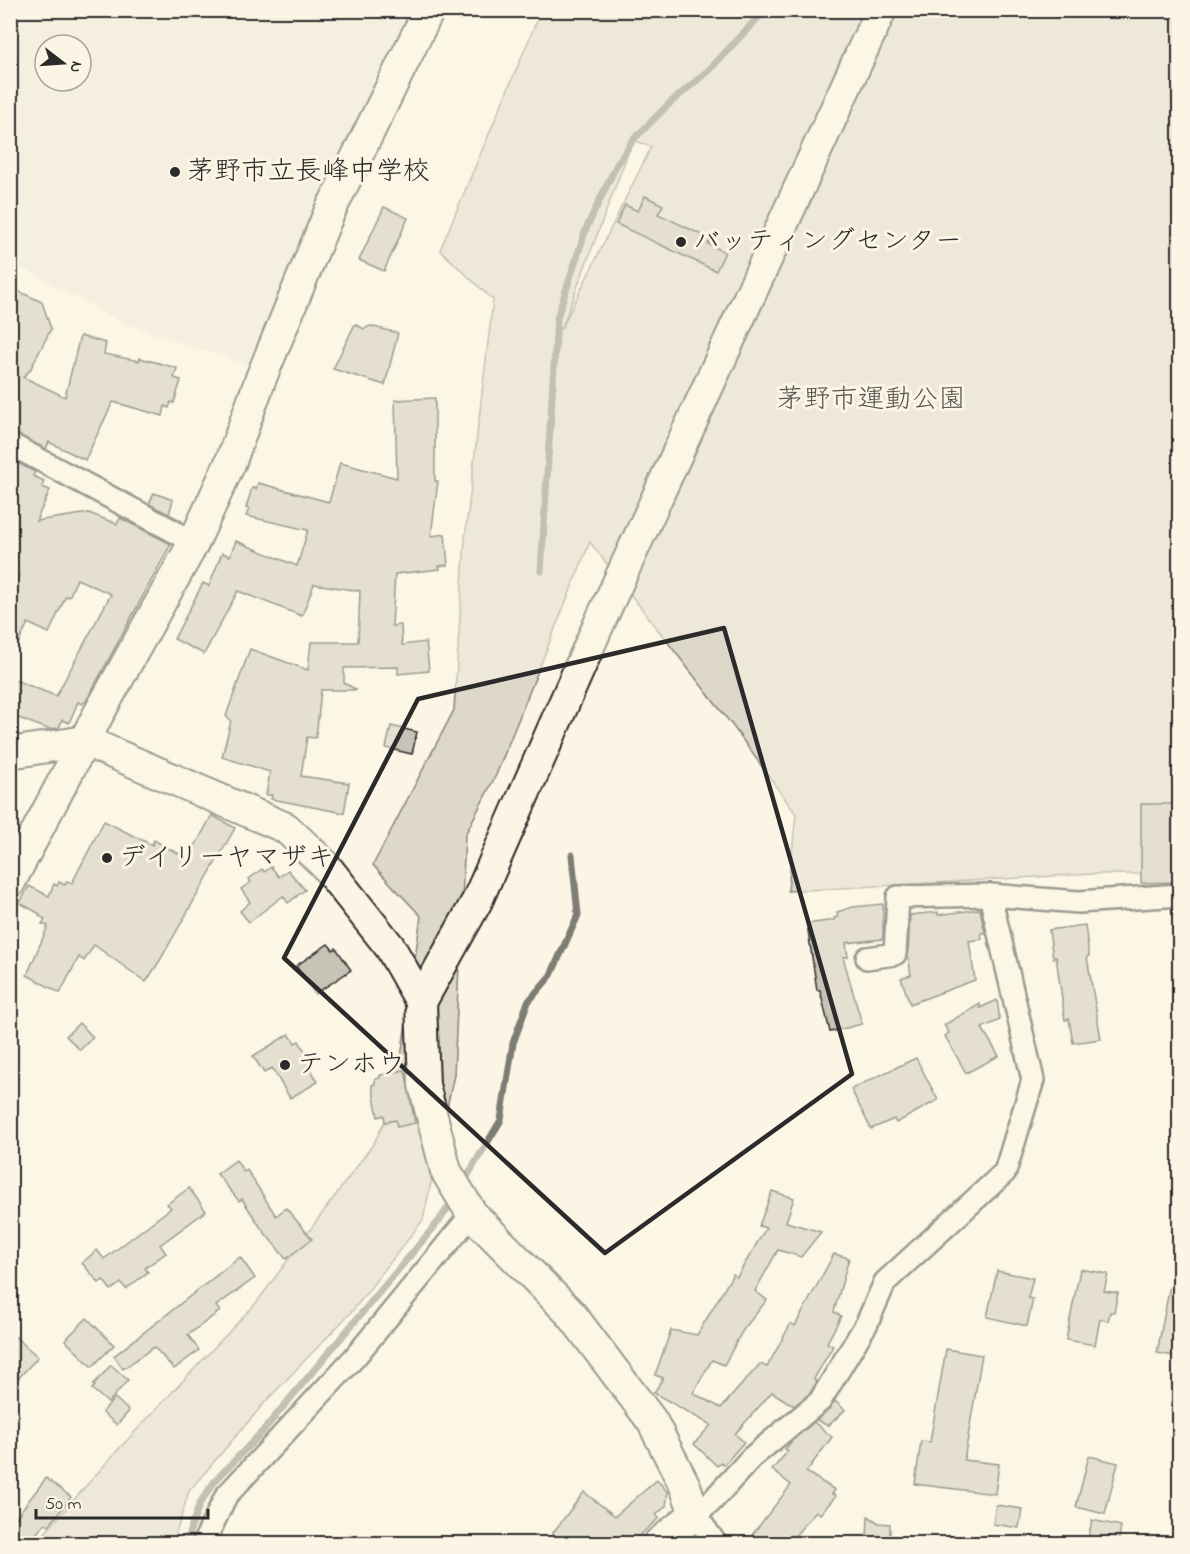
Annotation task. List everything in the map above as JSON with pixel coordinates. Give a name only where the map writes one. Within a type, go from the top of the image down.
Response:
[{"type":"street","points":[[10,882],[194,542],[231,462],[261,378],[329,213],[429,10]]},
{"type":"street","points":[[421,1002],[477,901],[598,626],[881,10]]},
{"type":"street","points":[[10,444],[194,542]]},
{"type":"street","points":[[10,753],[85,741],[286,828],[324,864],[390,947],[421,1002],[424,1085],[446,1172],[472,1214],[571,1314],[652,1421],[685,1486],[694,1514],[716,1544]]},
{"type":"street","points":[[658,1544],[711,1502],[751,1458],[820,1401],[867,1323],[885,1282],[1005,1172],[1033,1080],[990,895]]},
{"type":"street","points":[[867,958],[895,954],[898,897],[990,895],[1079,902],[1179,895]]},
{"type":"street","points":[[203,1544],[226,1496],[355,1357],[472,1214]]},
{"type":"highlighted area","points":[[724,628],[852,1074],[605,1253],[284,958],[418,699]]},
{"type":"shaded area","name":"茅野市立長峰中学校","points":[[10,11],[412,11],[250,366],[126,324],[11,262]]},
{"type":"green space","name":"茅野市運動公園","points":[[541,11],[1179,11],[1179,874],[1091,874],[788,891],[796,814],[735,729],[590,542],[496,775],[465,835],[454,1075],[423,1220],[354,1309],[266,1401],[189,1491],[173,1543],[35,1544],[116,1452],[257,1302],[374,1143],[395,1100],[421,916],[373,865],[454,710],[465,538],[493,300],[440,250]],"holes":[[[633,140],[651,147],[561,330]]]},
{"type":"building","name":"バッティングセンター","points":[[645,196],[663,205],[658,214],[711,239],[708,244],[725,252],[716,271],[616,224],[625,205],[638,211]]},
{"type":"building","points":[[384,207],[408,218],[384,271],[359,260]]},
{"type":"building","points":[[18,291],[42,302],[51,329],[30,370],[23,377],[65,397],[80,336],[106,343],[104,354],[139,361],[140,358],[177,368],[174,378],[181,380],[174,403],[171,402],[169,408],[165,406],[163,416],[113,402],[85,460],[49,442],[46,449],[10,431],[10,308]]},
{"type":"building","points":[[355,324],[364,329],[370,326],[398,333],[385,385],[333,369]]},
{"type":"building","points":[[435,398],[435,481],[438,481],[431,536],[445,534],[448,565],[439,566],[440,569],[395,574],[392,626],[401,625],[402,645],[426,642],[429,671],[398,674],[398,667],[344,668],[344,683],[357,690],[321,690],[316,738],[307,737],[301,776],[349,783],[344,813],[271,799],[272,795],[266,795],[270,772],[222,757],[231,721],[226,716],[250,649],[308,670],[311,642],[358,642],[360,591],[314,584],[302,616],[238,591],[204,654],[174,639],[203,583],[209,586],[222,553],[230,556],[236,541],[297,566],[308,530],[246,516],[252,488],[256,489],[258,483],[329,502],[340,463],[397,478],[395,400]]},
{"type":"building","points":[[10,459],[35,472],[33,476],[44,481],[42,487],[50,490],[36,521],[89,513],[117,524],[120,518],[171,544],[86,701],[82,704],[78,702],[69,723],[62,720],[59,728],[48,729],[10,715],[10,678],[56,696],[111,594],[77,579],[69,597],[66,596],[49,633],[28,623],[10,661],[10,594],[19,575],[10,571]]},
{"type":"building","points":[[154,493],[173,500],[169,514],[182,521],[149,504]]},
{"type":"building","points":[[391,726],[417,732],[412,754],[386,748]]},
{"type":"building","points":[[1141,804],[1179,804],[1179,882],[1141,883]]},
{"type":"building","points":[[212,815],[235,828],[146,982],[94,945],[84,961],[79,957],[60,993],[27,975],[48,926],[42,924],[45,919],[39,916],[40,914],[20,903],[29,886],[49,896],[54,884],[57,886],[59,882],[65,885],[67,881],[72,883],[104,821],[152,845],[154,840],[188,859]]},
{"type":"building","points":[[271,867],[279,877],[288,870],[305,890],[288,903],[283,896],[249,922],[240,911],[250,902],[241,889],[251,882],[249,879],[262,869],[264,872]]},
{"type":"building","points":[[883,904],[883,939],[846,943],[848,957],[843,957],[862,1024],[830,1032],[820,990],[817,990],[807,924],[835,920],[834,918],[838,917],[837,912],[853,907]]},
{"type":"building","points":[[980,909],[985,933],[981,933],[982,939],[969,941],[975,980],[910,1004],[901,978],[911,975],[908,955],[910,915],[938,912],[938,915]]},
{"type":"building","points":[[1085,925],[1089,956],[1087,957],[1101,1039],[1073,1043],[1069,1019],[1065,1020],[1056,957],[1053,958],[1049,930]]},
{"type":"building","points":[[328,944],[333,950],[336,948],[351,970],[315,994],[296,966]]},
{"type":"building","points":[[997,1000],[1000,1020],[982,1028],[999,1056],[966,1073],[945,1036],[949,1033],[944,1025],[980,1004],[980,1008]]},
{"type":"building","points":[[79,1023],[93,1037],[80,1050],[66,1036]]},
{"type":"building","name":"テンホウ","points":[[289,1034],[295,1043],[299,1041],[312,1064],[309,1066],[318,1082],[290,1098],[272,1068],[264,1073],[253,1056]]},
{"type":"building","points":[[916,1058],[938,1100],[896,1123],[894,1119],[871,1129],[851,1089]]},
{"type":"building","points":[[405,1070],[415,1123],[397,1127],[396,1120],[385,1122],[384,1115],[378,1117],[372,1085],[375,1084],[375,1079],[380,1078],[380,1075]]},
{"type":"building","points":[[236,1160],[244,1172],[247,1170],[276,1216],[286,1208],[312,1239],[286,1259],[261,1228],[242,1199],[239,1201],[217,1174]]},
{"type":"building","points":[[189,1188],[206,1211],[160,1245],[166,1253],[145,1268],[148,1272],[126,1289],[121,1283],[111,1290],[103,1280],[99,1283],[82,1263],[97,1250],[104,1259],[171,1208],[167,1204]]},
{"type":"building","points":[[772,1191],[794,1198],[786,1222],[821,1232],[801,1257],[778,1250],[755,1291],[767,1300],[743,1330],[724,1365],[712,1360],[693,1393],[721,1408],[760,1364],[767,1367],[791,1323],[795,1326],[834,1254],[849,1258],[834,1312],[841,1316],[827,1343],[833,1346],[814,1379],[817,1382],[810,1393],[794,1406],[772,1392],[735,1434],[744,1442],[724,1465],[721,1462],[717,1466],[694,1444],[711,1425],[654,1393],[663,1378],[655,1375],[671,1330],[697,1335],[733,1274],[737,1277],[766,1228],[759,1226]]},
{"type":"building","points":[[240,1257],[255,1278],[216,1306],[220,1311],[188,1335],[199,1350],[174,1369],[154,1347],[123,1369],[114,1356]]},
{"type":"building","points":[[1080,1269],[1108,1274],[1104,1291],[1118,1293],[1114,1312],[1110,1312],[1108,1321],[1100,1319],[1095,1345],[1066,1340]]},
{"type":"building","points":[[997,1271],[1033,1278],[1028,1298],[1033,1299],[1027,1326],[987,1317]]},
{"type":"building","points":[[1170,1285],[1179,1286],[1179,1357],[1157,1353]]},
{"type":"building","points":[[87,1318],[114,1345],[92,1367],[65,1340]]},
{"type":"building","points":[[10,1332],[38,1357],[10,1387]]},
{"type":"building","points":[[946,1349],[982,1355],[964,1460],[999,1464],[995,1494],[915,1484],[921,1441],[930,1442]]},
{"type":"building","points":[[111,1365],[128,1380],[108,1403],[92,1389]]},
{"type":"building","points":[[115,1398],[129,1411],[117,1425],[102,1412]]},
{"type":"building","points":[[835,1401],[845,1410],[828,1426],[817,1420]]},
{"type":"building","points":[[814,1422],[832,1437],[806,1472],[835,1490],[832,1494],[836,1496],[820,1514],[816,1511],[788,1544],[762,1544],[752,1535],[791,1485],[772,1470],[788,1451],[785,1449],[792,1441]]},
{"type":"building","points":[[1089,1456],[1118,1463],[1105,1514],[1076,1507]]},
{"type":"building","points":[[46,1478],[71,1497],[49,1526],[46,1523],[27,1544],[10,1544],[10,1525]]},
{"type":"building","points":[[657,1480],[668,1492],[666,1506],[656,1515],[659,1518],[630,1544],[564,1544],[552,1534],[584,1492],[615,1516]]},
{"type":"building","points":[[996,1505],[1022,1509],[1019,1528],[993,1524]]},
{"type":"building","points":[[868,1516],[879,1523],[890,1524],[890,1541],[867,1540]]},
{"type":"building","points":[[1092,1520],[1121,1526],[1118,1544],[1087,1544]]},
{"type":"waterway","points":[[541,571],[557,318],[586,229],[616,166],[633,140],[669,104],[710,69],[765,10]]},
{"type":"waterway","points":[[463,1183],[501,1120],[513,1043],[528,1002],[551,975],[578,915],[572,855]]},
{"type":"waterway","points":[[185,1544],[200,1503],[215,1481],[262,1432],[439,1221],[453,1200]]},
{"type":"place","name":"茅野市立長峰中学校","points":[[175,172]]},
{"type":"place","name":"バッティングセンター","points":[[681,242]]},
{"type":"place","name":"デイリーヤマザキ","points":[[107,858]]},
{"type":"place","name":"テンホウ","points":[[285,1065]]}]
